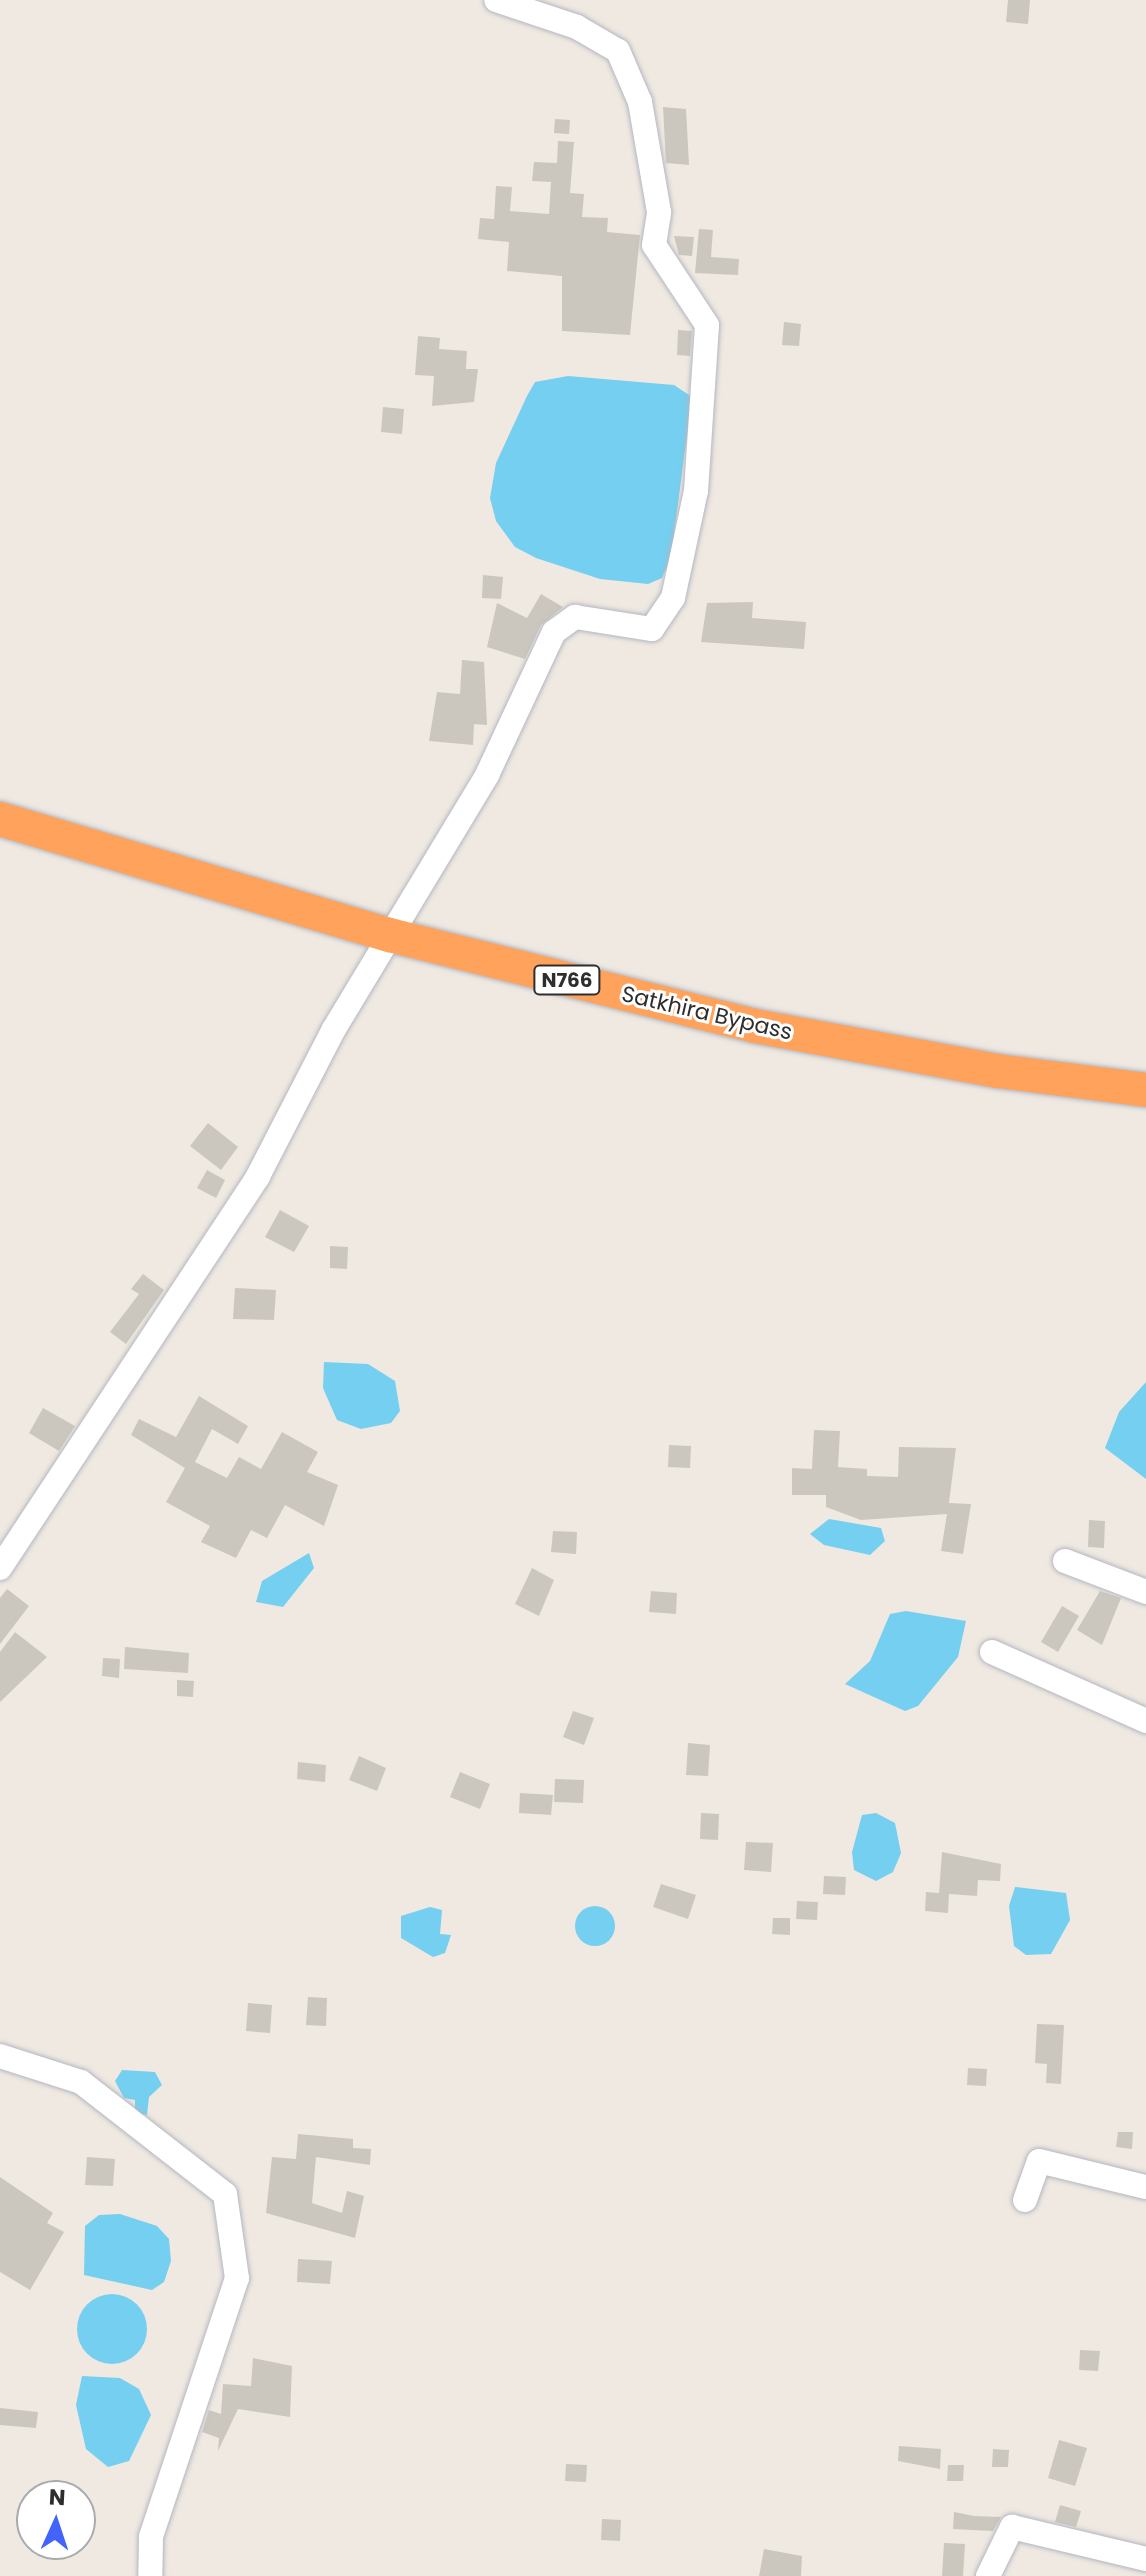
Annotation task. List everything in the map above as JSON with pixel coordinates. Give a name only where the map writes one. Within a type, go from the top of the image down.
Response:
[{"type":"highway","name":"Satkhira Bypass","points":[[0,819],[390,935],[755,1026],[998,1071],[1146,1090]]},
{"type":"street","points":[[0,1568],[258,1176],[390,935],[487,775],[561,623],[575,617],[640,630],[659,625],[681,568],[696,491],[707,325],[654,245],[659,212],[640,102],[618,51],[577,27],[496,0]]},
{"type":"street","points":[[1065,1561],[1146,1592]]},
{"type":"street","points":[[992,1652],[1146,1721]]},
{"type":"street","points":[[0,2056],[81,2082],[225,2194],[237,2278],[151,2537],[150,2576]]},
{"type":"street","points":[[1025,2200],[1039,2161],[1146,2187]]},
{"type":"street","points":[[988,2576],[1012,2527],[1146,2559]]},
{"type":"water","points":[[568,376],[674,385],[692,397],[671,557],[662,578],[648,584],[600,579],[536,558],[515,547],[496,521],[490,498],[496,463],[527,396],[535,382]]},
{"type":"water","points":[[324,1362],[368,1364],[395,1381],[400,1411],[391,1423],[361,1429],[337,1420],[323,1388]]},
{"type":"water","points":[[1146,1382],[1146,1479],[1105,1448],[1119,1412]]},
{"type":"water","points":[[829,1519],[881,1528],[885,1541],[870,1555],[824,1545],[810,1534]]},
{"type":"water","points":[[309,1553],[314,1568],[283,1607],[256,1602],[262,1581]]},
{"type":"water","points":[[906,1611],[966,1621],[958,1657],[918,1706],[905,1711],[845,1684],[870,1661],[890,1614]]},
{"type":"water","points":[[876,1813],[895,1823],[901,1853],[893,1872],[876,1881],[854,1870],[852,1852],[862,1815]]},
{"type":"water","points":[[1015,1887],[1066,1893],[1070,1920],[1051,1954],[1026,1955],[1014,1946],[1009,1906]]},
{"type":"water","points":[[595,1906],[609,1912],[615,1926],[609,1940],[595,1946],[581,1940],[575,1926],[581,1912]]},
{"type":"water","points":[[430,1907],[442,1910],[440,1934],[451,1935],[445,1953],[433,1957],[401,1938],[401,1916]]},
{"type":"water","points":[[122,2070],[155,2072],[162,2085],[149,2097],[147,2115],[135,2113],[135,2100],[124,2098],[115,2081]]},
{"type":"water","points":[[120,2214],[157,2226],[169,2239],[171,2261],[164,2282],[152,2290],[84,2275],[85,2226],[99,2215]]},
{"type":"water","points":[[119,2294],[141,2309],[147,2329],[145,2343],[137,2354],[126,2362],[105,2364],[87,2354],[79,2343],[77,2322],[87,2304],[98,2296]]},
{"type":"water","points":[[82,2376],[120,2378],[139,2389],[151,2415],[129,2461],[108,2467],[86,2449],[76,2405]]},
{"type":"building","points":[[1008,0],[1030,0],[1028,24],[1006,22]]},
{"type":"building","points":[[663,107],[686,109],[689,165],[666,163]]},
{"type":"building","points":[[555,119],[570,120],[569,134],[554,133]]},
{"type":"building","points":[[558,141],[574,142],[570,193],[584,194],[582,217],[608,218],[607,232],[640,235],[630,335],[562,331],[562,276],[507,271],[509,242],[478,239],[480,218],[494,219],[496,186],[512,187],[510,211],[549,214],[551,182],[532,181],[534,162],[557,163]]},
{"type":"building","points":[[699,229],[713,230],[711,257],[739,259],[738,275],[695,273]]},
{"type":"building","points":[[674,236],[694,237],[692,256],[679,255]]},
{"type":"building","points":[[784,322],[801,324],[799,346],[782,345]]},
{"type":"building","points":[[678,330],[692,331],[690,356],[677,355]]},
{"type":"building","points":[[418,336],[440,338],[439,349],[467,351],[466,369],[478,369],[474,402],[432,406],[434,376],[415,375]]},
{"type":"building","points":[[383,407],[404,409],[402,434],[381,432]]},
{"type":"building","points":[[483,575],[503,577],[501,599],[482,598]]},
{"type":"building","points":[[541,594],[563,607],[541,625],[525,659],[487,647],[497,603],[527,618]]},
{"type":"building","points":[[753,602],[752,618],[806,622],[804,649],[701,642],[707,603]]},
{"type":"building","points":[[462,660],[484,662],[487,725],[474,724],[473,745],[429,741],[437,692],[460,694]]},
{"type":"building","points":[[208,1123],[238,1147],[221,1170],[190,1146]]},
{"type":"building","points":[[207,1170],[225,1180],[216,1198],[197,1188]]},
{"type":"building","points":[[280,1210],[309,1226],[294,1252],[265,1237]]},
{"type":"building","points":[[330,1246],[348,1247],[347,1269],[330,1268]]},
{"type":"building","points":[[143,1274],[164,1290],[126,1344],[110,1332],[139,1294],[131,1289]]},
{"type":"building","points":[[235,1288],[276,1290],[274,1320],[233,1319]]},
{"type":"building","points":[[199,1396],[248,1426],[238,1444],[212,1429],[195,1462],[227,1478],[239,1457],[261,1469],[282,1432],[318,1452],[307,1472],[338,1485],[324,1526],[285,1505],[267,1538],[251,1530],[236,1558],[201,1542],[210,1526],[166,1502],[185,1468],[131,1435],[139,1419],[176,1437]]},
{"type":"building","points":[[43,1408],[75,1426],[59,1451],[29,1433]]},
{"type":"building","points":[[814,1430],[840,1431],[838,1467],[867,1469],[867,1476],[898,1477],[899,1447],[956,1448],[948,1510],[949,1503],[971,1504],[963,1554],[941,1551],[947,1514],[861,1520],[826,1507],[826,1495],[792,1495],[792,1468],[812,1469]]},
{"type":"building","points":[[669,1445],[691,1446],[690,1468],[668,1467]]},
{"type":"building","points":[[1089,1520],[1105,1521],[1104,1548],[1088,1547]]},
{"type":"building","points":[[553,1531],[577,1532],[576,1554],[551,1552]]},
{"type":"building","points":[[532,1568],[554,1580],[539,1616],[515,1604]]},
{"type":"building","points":[[7,1589],[29,1606],[0,1644],[0,1598]]},
{"type":"building","points":[[651,1591],[677,1593],[676,1614],[649,1612]]},
{"type":"building","points":[[1100,1591],[1121,1598],[1102,1645],[1077,1630]]},
{"type":"building","points":[[1062,1606],[1079,1616],[1058,1652],[1041,1642]]},
{"type":"building","points":[[15,1632],[47,1657],[0,1702],[0,1652]]},
{"type":"building","points":[[125,1647],[189,1653],[188,1673],[124,1669]]},
{"type":"building","points":[[103,1658],[120,1659],[119,1678],[102,1676]]},
{"type":"building","points":[[177,1680],[194,1681],[193,1697],[177,1696]]},
{"type":"building","points":[[573,1711],[594,1718],[584,1745],[563,1737]]},
{"type":"building","points":[[688,1743],[710,1745],[708,1776],[686,1775]]},
{"type":"building","points":[[359,1756],[386,1768],[377,1791],[349,1780]]},
{"type":"building","points":[[298,1762],[326,1765],[325,1782],[297,1779]]},
{"type":"building","points":[[460,1772],[490,1784],[480,1809],[450,1797]]},
{"type":"building","points":[[555,1779],[584,1780],[583,1803],[554,1802]]},
{"type":"building","points":[[520,1793],[553,1795],[551,1815],[519,1813]]},
{"type":"building","points":[[701,1813],[719,1814],[718,1840],[700,1839]]},
{"type":"building","points":[[746,1842],[773,1843],[771,1872],[744,1870]]},
{"type":"building","points":[[942,1852],[1001,1864],[1000,1881],[978,1880],[977,1896],[949,1894],[948,1913],[925,1911],[926,1892],[939,1893]]},
{"type":"building","points":[[824,1876],[846,1877],[845,1895],[823,1894]]},
{"type":"building","points":[[661,1884],[696,1895],[688,1919],[653,1907]]},
{"type":"building","points":[[797,1901],[818,1902],[817,1920],[796,1919]]},
{"type":"building","points":[[773,1918],[790,1918],[790,1935],[772,1934]]},
{"type":"building","points":[[308,1997],[327,1998],[326,2026],[306,2025]]},
{"type":"building","points":[[248,2003],[272,2005],[270,2033],[246,2031]]},
{"type":"building","points":[[1037,2024],[1064,2025],[1061,2084],[1046,2083],[1047,2064],[1035,2063]]},
{"type":"building","points":[[968,2068],[987,2069],[986,2086],[967,2085]]},
{"type":"building","points":[[1118,2132],[1133,2132],[1132,2149],[1116,2147]]},
{"type":"building","points":[[298,2134],[353,2139],[353,2148],[371,2149],[370,2165],[316,2157],[312,2203],[342,2213],[347,2191],[364,2196],[355,2238],[266,2213],[272,2157],[296,2159]]},
{"type":"building","points":[[87,2157],[115,2159],[113,2186],[85,2185]]},
{"type":"building","points":[[0,2177],[53,2213],[47,2223],[64,2232],[30,2290],[0,2272]]},
{"type":"building","points":[[298,2259],[332,2261],[330,2284],[297,2282]]},
{"type":"building","points":[[1080,2350],[1100,2351],[1098,2371],[1079,2370]]},
{"type":"building","points":[[253,2358],[292,2366],[290,2417],[238,2409],[218,2451],[219,2438],[202,2432],[209,2410],[221,2414],[223,2384],[251,2386]]},
{"type":"building","points":[[0,2408],[38,2412],[36,2428],[0,2425]]},
{"type":"building","points":[[1059,2440],[1087,2448],[1075,2486],[1048,2478]]},
{"type":"building","points":[[899,2446],[941,2449],[940,2469],[898,2461]]},
{"type":"building","points":[[993,2449],[1009,2450],[1008,2467],[992,2467]]},
{"type":"building","points":[[566,2464],[587,2465],[586,2482],[565,2481]]},
{"type":"building","points":[[948,2465],[964,2465],[963,2481],[947,2481]]},
{"type":"building","points":[[1060,2505],[1081,2511],[1076,2527],[1055,2522]]},
{"type":"building","points":[[954,2512],[1001,2517],[993,2531],[953,2529]]},
{"type":"building","points":[[602,2519],[621,2520],[620,2541],[601,2540]]},
{"type":"building","points":[[944,2543],[965,2544],[963,2576],[942,2576]]},
{"type":"building","points":[[764,2549],[802,2556],[801,2576],[759,2576]]}]
